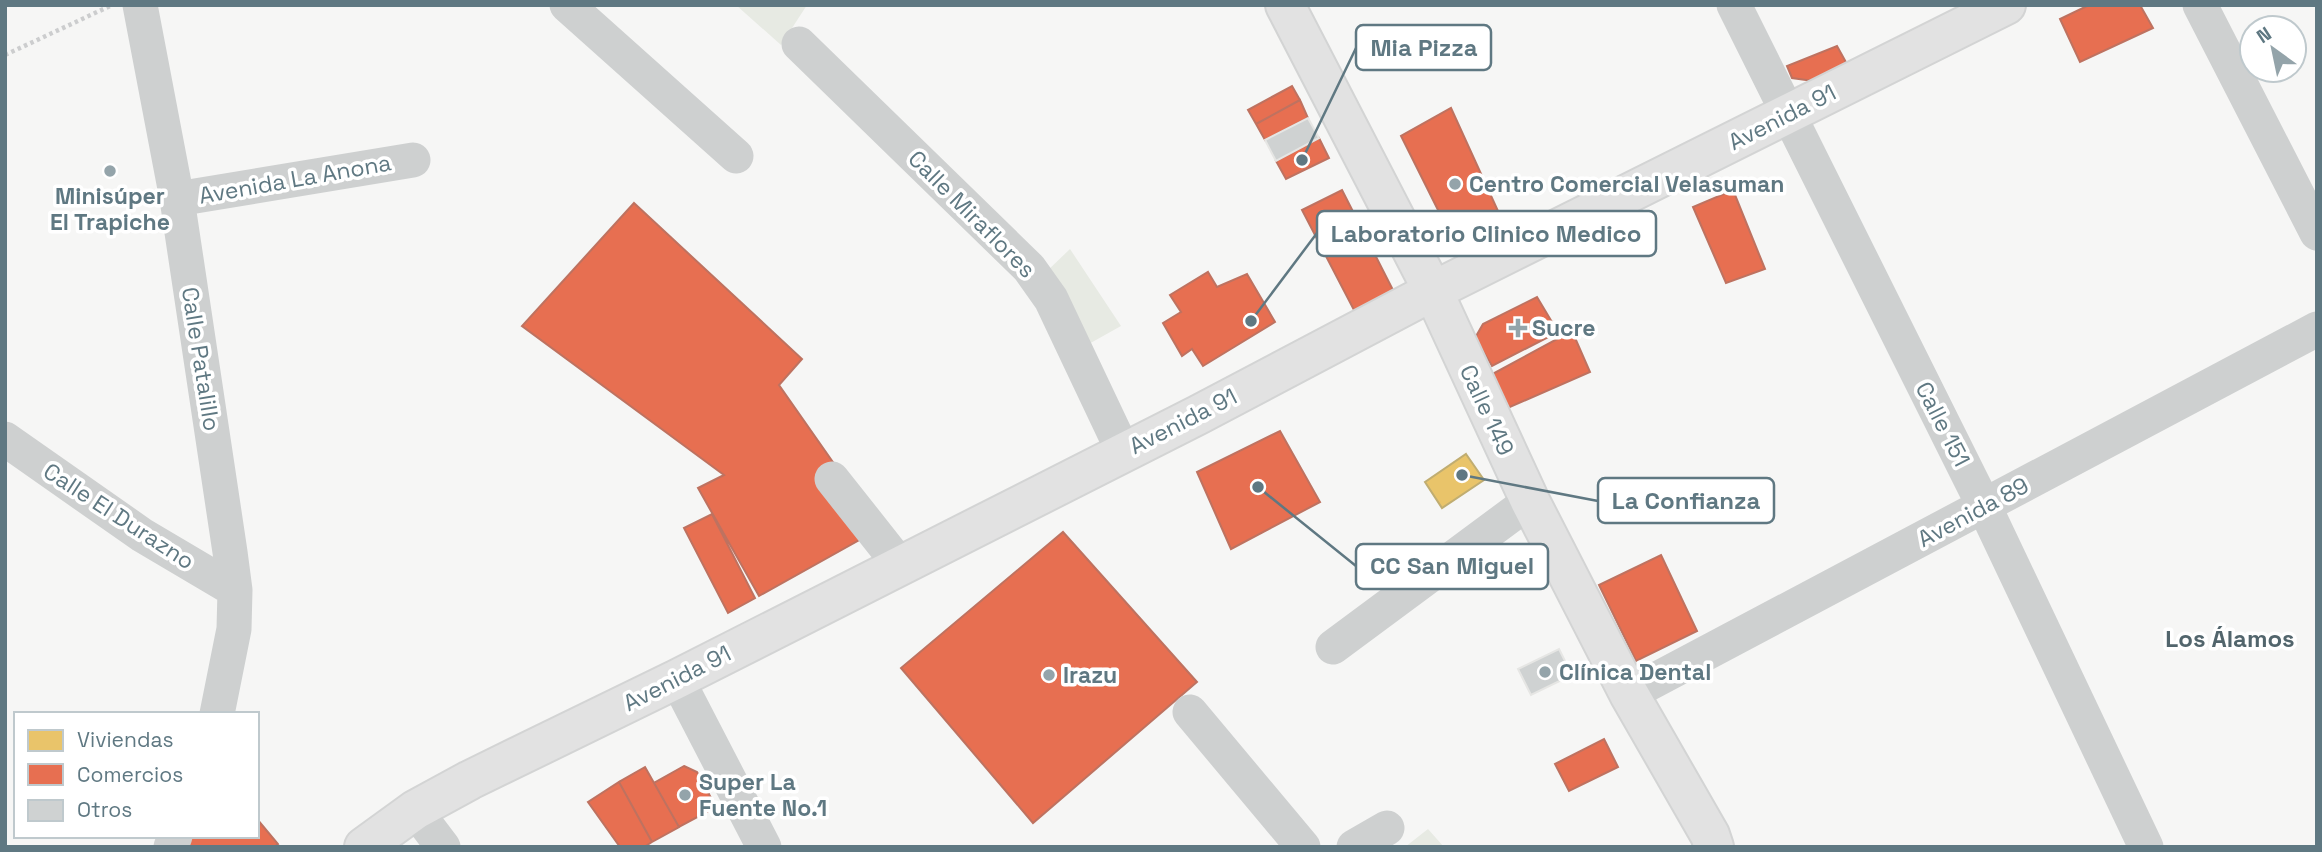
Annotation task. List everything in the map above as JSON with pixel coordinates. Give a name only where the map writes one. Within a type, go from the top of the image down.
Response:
[{"type":"main road","name":"Calle 149","points":[[1285,5],[1433,291],[1530,501],[1629,694],[1713,844]]},
{"type":"main road","name":"Avenida 91","points":[[365,847],[415,810],[470,780],[677,679],[1198,415],[1433,291],[2006,5]]},
{"type":"street","name":"Calle Patalillo","points":[[140,5],[177,199],[234,590],[234,629],[217,712]]},
{"type":"street","points":[[567,5],[736,156]]},
{"type":"street","name":"Calle 151","points":[[1734,5],[1984,506],[2146,847]]},
{"type":"street","points":[[2200,5],[2317,233]]},
{"type":"street","name":"Calle Miraflores","points":[[799,44],[1028,268],[1051,299],[1123,451]]},
{"type":"street","name":"Avenida La Anona","points":[[177,199],[413,160]]},
{"type":"street","name":"Avenida 89","points":[[1629,694],[2317,329]]},
{"type":"street","name":"Calle El Durazno","points":[[5,439],[142,534],[234,590]]},
{"type":"street","points":[[832,480],[900,565]]},
{"type":"street","points":[[1333,647],[1530,501]]},
{"type":"street","points":[[677,679],[764,847]]},
{"type":"street","points":[[1189,712],[1303,847]]},
{"type":"street","points":[[415,810],[443,847]]},
{"type":"street","points":[[1354,847],[1387,828]]},
{"type":"path","points":[[5,55],[110,5]]},
{"type":"shaded area","points":[[736,5],[807,5],[781,45]]},
{"type":"shaded area","points":[[1070,249],[1121,326],[1087,345],[1045,273]]},
{"type":"shaded area","points":[[1428,829],[1444,847],[1405,847]]},
{"type":"building: Viviendas","points":[[1466,454],[1484,480],[1442,508],[1425,482]]},
{"type":"building: Comercios","points":[[2089,5],[2140,5],[2153,28],[2080,62],[2060,19]]},
{"type":"building: Comercios","points":[[1837,46],[1847,64],[1813,81],[1792,78],[1787,66]]},
{"type":"building: Comercios","points":[[1292,86],[1300,100],[1256,124],[1248,110]]},
{"type":"building: Comercios","points":[[1300,100],[1308,118],[1265,140],[1256,124]]},
{"type":"building: Comercios","name":"Centro Comercial Velasuman","points":[[1451,108],[1508,233],[1466,253],[1456,246],[1401,136]]},
{"type":"building: Comercios","points":[[1319,138],[1329,158],[1286,179],[1276,161]]},
{"type":"building: Comercios","points":[[1342,190],[1394,292],[1355,312],[1302,210]]},
{"type":"building: Comercios","points":[[1733,190],[1765,269],[1726,283],[1693,207]]},
{"type":"building: Comercios","points":[[634,203],[802,359],[779,385],[837,468],[861,539],[759,596],[698,488],[724,475],[522,326]]},
{"type":"building: Comercios","points":[[1208,272],[1217,287],[1247,274],[1275,322],[1203,366],[1192,349],[1182,356],[1163,323],[1181,312],[1170,295]]},
{"type":"building: Comercios","name":"Sucre","points":[[1537,297],[1558,332],[1492,366],[1475,338],[1483,324]]},
{"type":"building: Comercios","points":[[1572,331],[1590,372],[1503,410],[1487,377]]},
{"type":"building: Comercios","points":[[1280,431],[1320,502],[1231,549],[1197,472]]},
{"type":"building: Comercios","points":[[712,514],[755,598],[728,613],[684,528]]},
{"type":"building: Comercios","name":"Irazu","points":[[1063,532],[1197,682],[1033,823],[901,668]]},
{"type":"building: Comercios","points":[[1661,555],[1697,631],[1636,661],[1599,585]]},
{"type":"building: Comercios","points":[[1604,739],[1618,767],[1569,791],[1555,764]]},
{"type":"building: Comercios","name":"Super La Fuente No.1","points":[[684,766],[697,772],[716,807],[679,827],[654,783]]},
{"type":"building: Comercios","points":[[645,767],[679,827],[652,842],[619,782]]},
{"type":"building: Comercios","points":[[619,782],[652,842],[644,847],[620,847],[588,802]]},
{"type":"building: Comercios","points":[[259,821],[278,844],[274,847],[179,847],[182,838],[259,838]]},
{"type":"building: Otros","points":[[1308,118],[1319,138],[1276,161],[1265,140]]},
{"type":"building: Otros","name":"Clínica Dental","points":[[1559,649],[1572,675],[1531,695],[1518,669]]},
{"type":"place","name":"Mia Pizza","points":[[1302,160]]},
{"type":"place","name":"Minisúper El Trapiche","points":[[110,171]]},
{"type":"place","name":"Centro Comercial Velasuman","points":[[1455,184]]},
{"type":"place","name":"Laboratorio Clinico Medico","points":[[1251,321]]},
{"type":"place","name":"Sucre","points":[[1518,328]]},
{"type":"place","name":"La Confianza","points":[[1462,475]]},
{"type":"place","name":"CC San Miguel","points":[[1258,487]]},
{"type":"place","name":"Clínica Dental","points":[[1545,672]]},
{"type":"place","name":"Irazu","points":[[1049,675]]},
{"type":"place","name":"Super La Fuente No.1","points":[[685,795]]},
{"type":"district","name":"Los Álamos","points":[[2230,639]]}]
